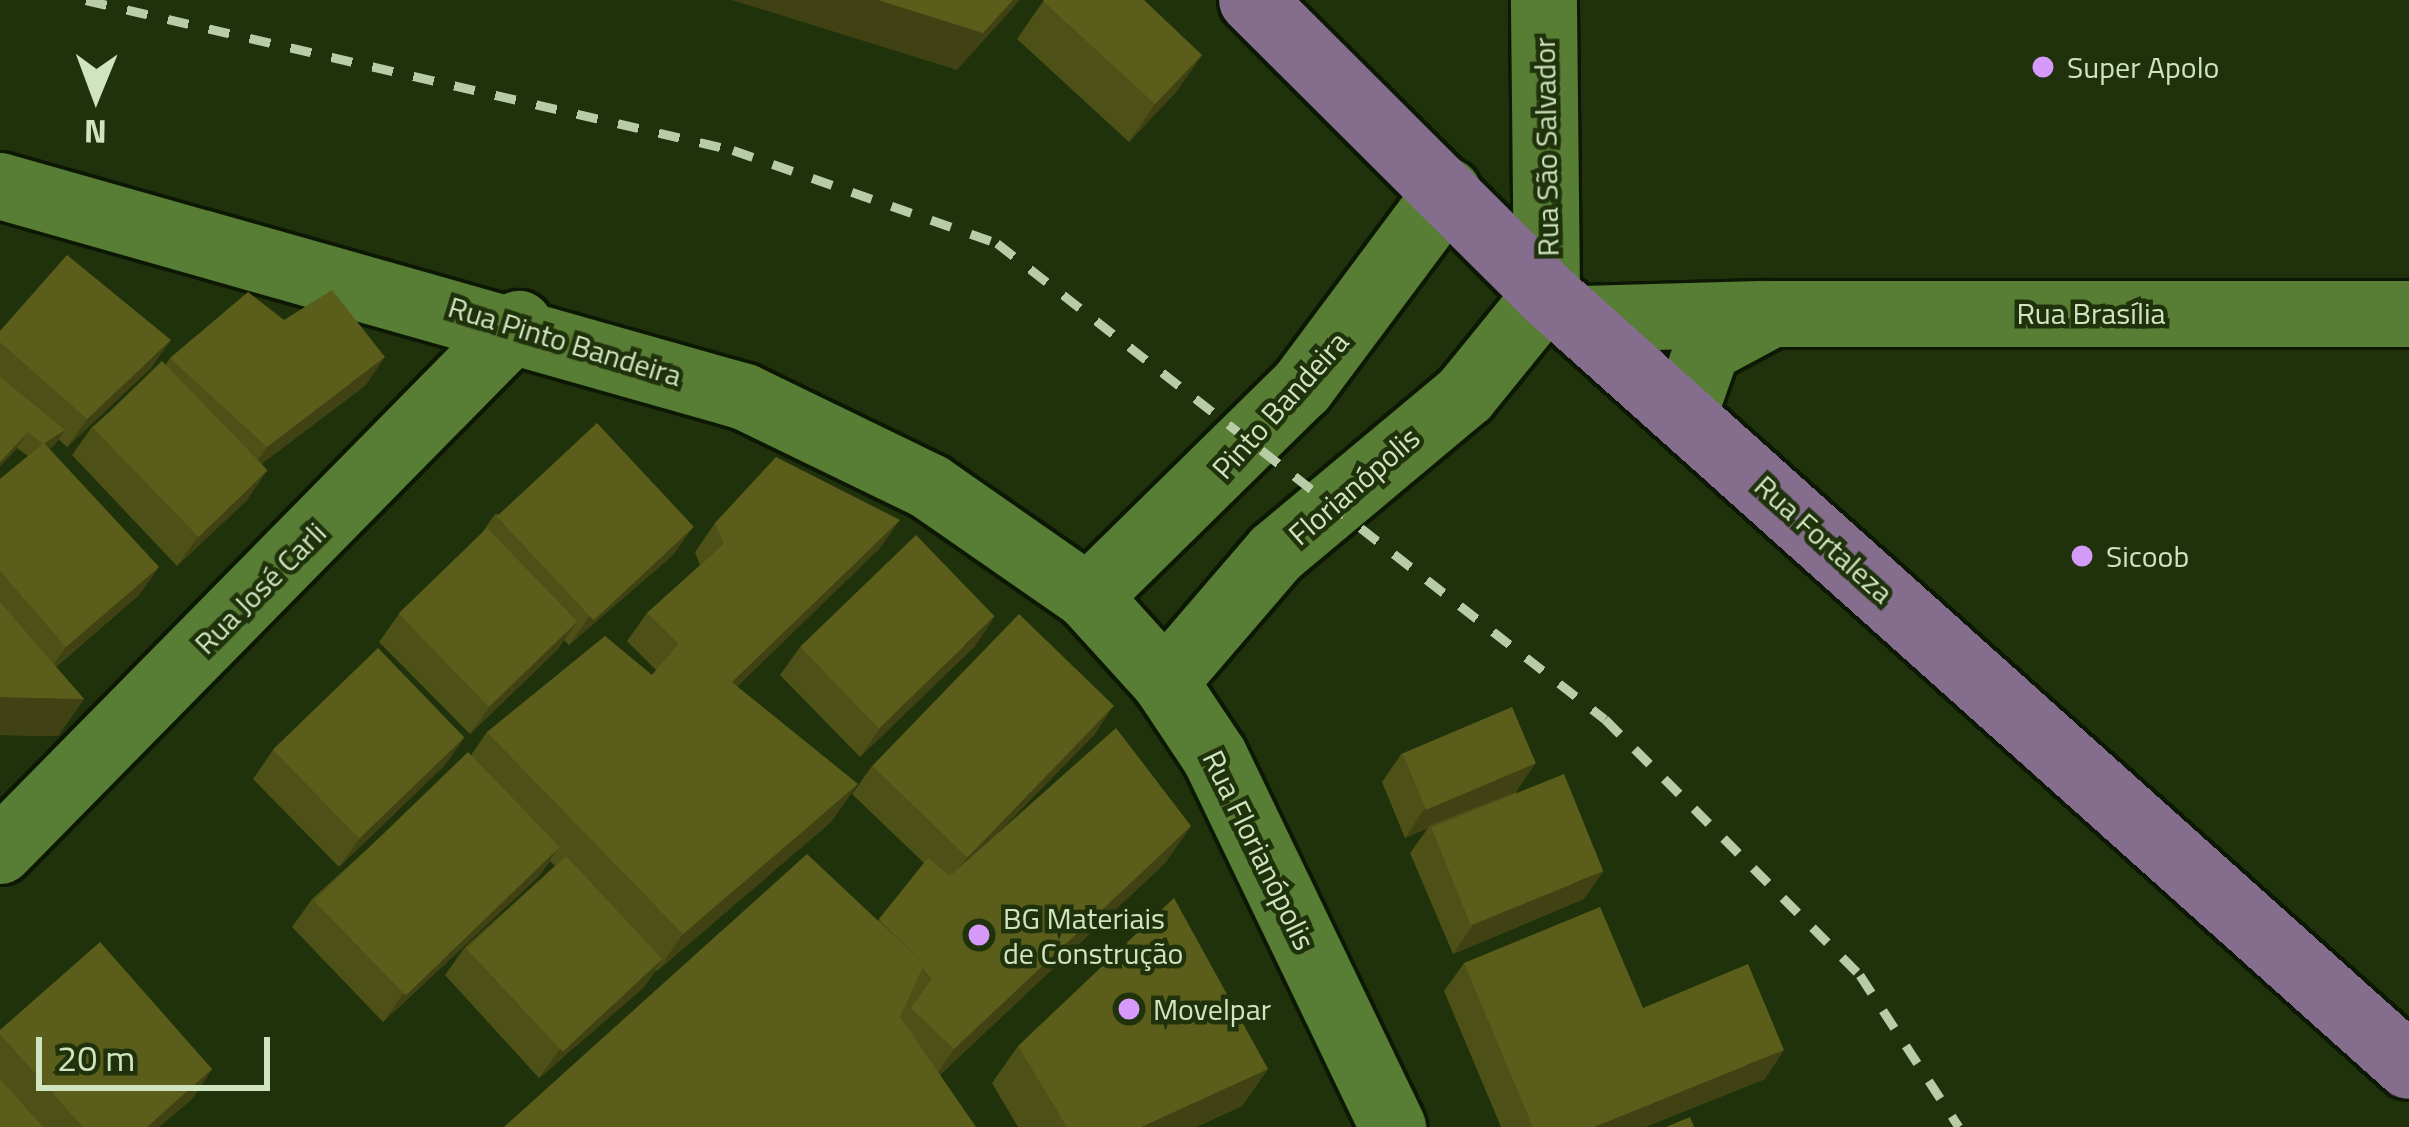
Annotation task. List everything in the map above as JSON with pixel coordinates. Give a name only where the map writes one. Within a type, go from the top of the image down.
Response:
[{"type":"main road","name":"Rua Fortaleza","points":[[1252,0],[1563,307],[2409,1066]]},
{"type":"street","name":"Rua São Salvador","points":[[1544,0],[1563,307]]},
{"type":"street","name":"Rua Pinto Bandeira","points":[[0,186],[519,324],[842,439],[1088,597]]},
{"type":"street","name":"Pinto Bandeira","points":[[1088,597],[1302,387],[1448,191]]},
{"type":"street","name":"Rua Brasília","points":[[1563,307],[1772,314],[2409,314]]},
{"type":"street","name":"Florianópolis","points":[[1165,682],[1276,553],[1563,307]]},
{"type":"street","name":"Rua Brasília","points":[[1684,415],[1707,349],[1772,314]]},
{"type":"street","name":"Rua José Carli","points":[[0,851],[519,324]]},
{"type":"street","name":"Rua Florianópolis","points":[[1088,597],[1165,682],[1215,757],[1393,1127]]},
{"type":"building","points":[[878,0],[1013,0],[983,33]]},
{"type":"building","points":[[1044,0],[1144,0],[1202,55],[1155,104]]},
{"type":"building","points":[[67,255],[171,340],[87,419],[0,342],[0,331]]},
{"type":"building","points":[[332,290],[385,357],[267,447],[170,358],[248,292],[284,320]]},
{"type":"building","points":[[162,361],[268,470],[199,537],[93,428]]},
{"type":"building","points":[[0,377],[65,430],[43,444],[28,432],[0,462]]},
{"type":"building","points":[[597,423],[694,527],[594,620],[497,516]]},
{"type":"building","points":[[44,443],[159,567],[66,647],[0,571],[0,479]]},
{"type":"building","points":[[776,457],[900,520],[732,682],[681,641],[679,644],[647,613],[724,544],[715,523]]},
{"type":"building","points":[[487,528],[577,622],[489,707],[399,613]]},
{"type":"building","points":[[916,535],[994,616],[879,728],[800,647]]},
{"type":"building","points":[[0,602],[84,699],[0,697]]},
{"type":"building","points":[[1019,614],[1114,706],[967,857],[872,766]]},
{"type":"building","points":[[605,636],[652,675],[681,641],[858,784],[683,934],[487,732]]},
{"type":"building","points":[[378,648],[464,737],[359,839],[273,749]]},
{"type":"building","points":[[1512,707],[1536,763],[1426,810],[1402,753]]},
{"type":"building","name":"BG Materiais de Construção","points":[[1116,728],[1191,826],[954,1049],[911,1008],[932,979],[924,964],[879,919],[928,858],[950,876]]},
{"type":"building","points":[[468,752],[560,847],[406,996],[314,901]]},
{"type":"building","points":[[1564,774],[1603,871],[1471,925],[1431,828]]},
{"type":"building","points":[[807,854],[924,964],[900,1017],[976,1127],[504,1127]]},
{"type":"building","points":[[566,856],[662,959],[563,1052],[467,949]]},
{"type":"building","name":"Movelpar","points":[[1174,898],[1268,1069],[1141,1127],[1067,1127],[1018,1046]]},
{"type":"building","points":[[1600,907],[1643,1008],[1748,964],[1784,1050],[1594,1127],[1533,1127],[1464,963]]},
{"type":"building","points":[[100,942],[212,1069],[147,1127],[83,1127],[0,1034]]},
{"type":"building","points":[[0,1079],[43,1127],[0,1127]]},
{"type":"building","points":[[1690,1117],[1694,1127],[1666,1127]]},
{"type":"railway","points":[[86,0],[733,150],[997,243],[1605,719],[1860,975],[1959,1127]]},
{"type":"place","name":"Super Apolo","points":[[2043,67]]},
{"type":"place","name":"Sicoob","points":[[2082,556]]},
{"type":"place","name":"BG Materiais de Construção","points":[[979,935]]},
{"type":"place","name":"Movelpar","points":[[1129,1009]]}]
